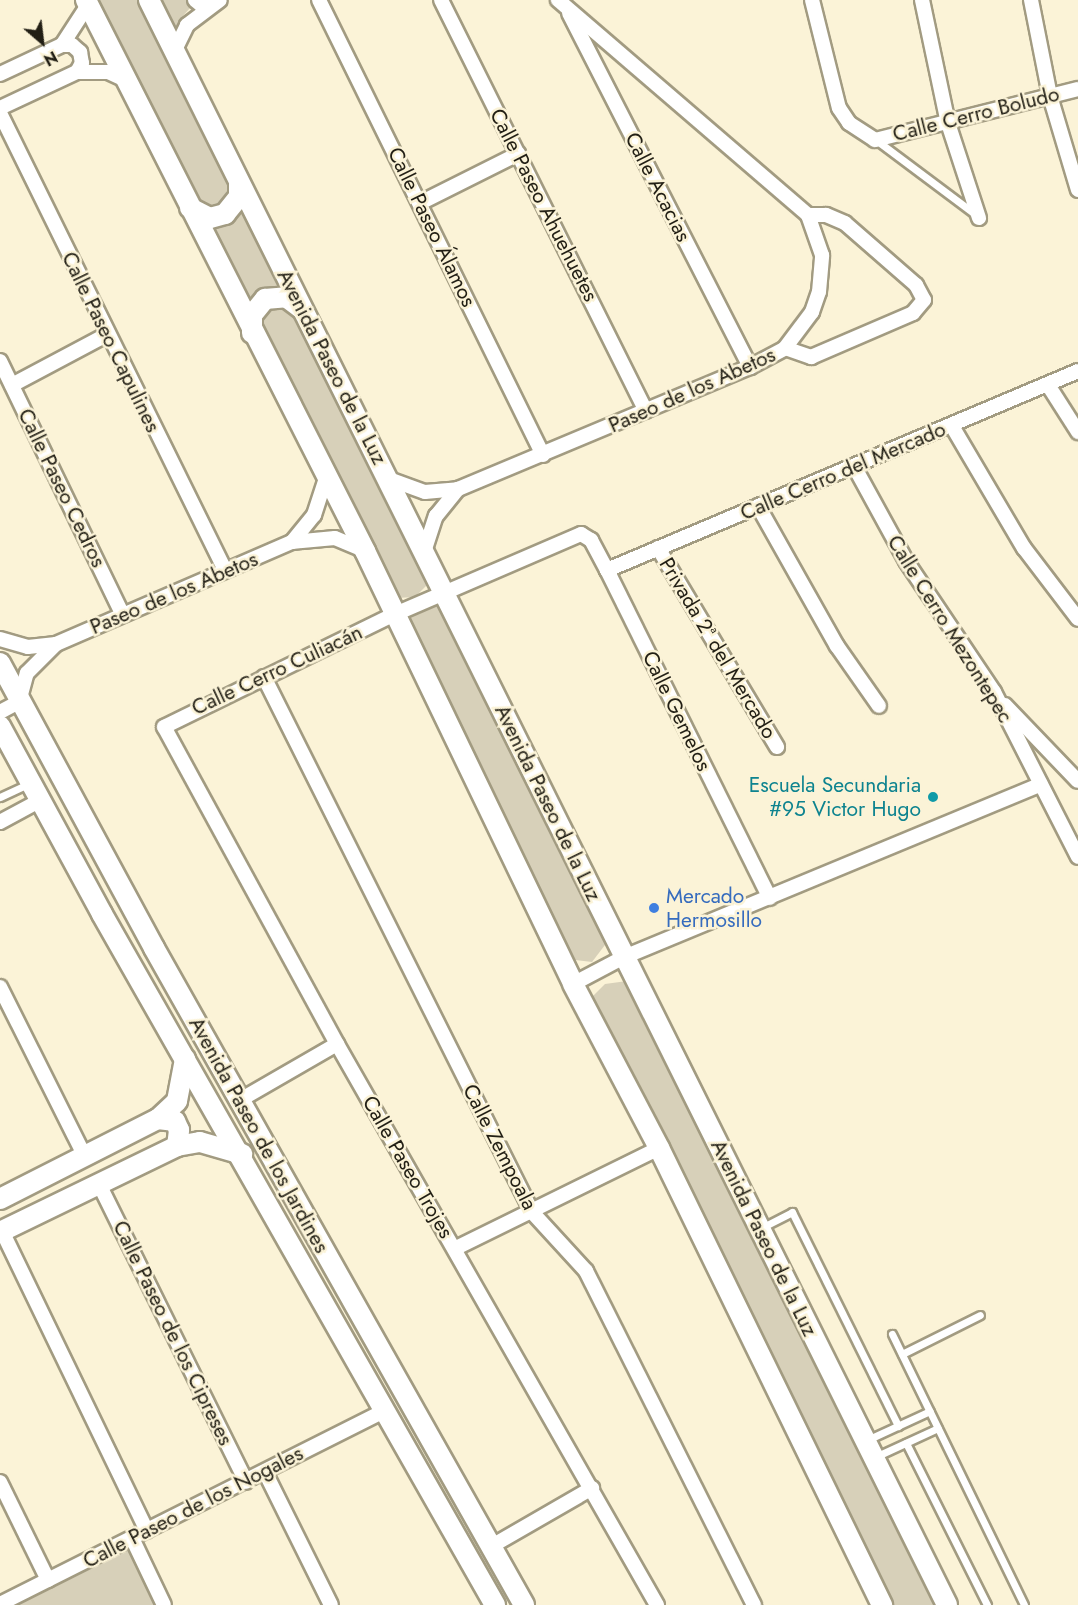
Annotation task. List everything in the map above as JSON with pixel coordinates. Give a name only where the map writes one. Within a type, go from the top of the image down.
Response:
[{"type":"street","name":"Avenida Paseo de la Luz","points":[[149,0],[947,1605]]},
{"type":"street","points":[[195,0],[200,4],[219,1]]},
{"type":"street","name":"Calle Paseo Álamos","points":[[319,0],[543,455]]},
{"type":"street","name":"Calle Paseo Ahuehuetes","points":[[441,0],[646,411]]},
{"type":"street","points":[[812,0],[839,108],[849,123],[875,140]]},
{"type":"street","points":[[922,0],[948,123],[979,218]]},
{"type":"street","points":[[1032,0],[1050,96],[1078,190]]},
{"type":"street","points":[[174,52],[187,25],[219,1]]},
{"type":"street","points":[[62,45],[87,2]]},
{"type":"street","points":[[87,2],[252,335],[365,551],[393,615],[573,984],[659,1148],[882,1605]]},
{"type":"street","points":[[562,3],[808,215],[826,214],[845,223],[916,285],[924,300],[913,313],[811,357],[785,348]]},
{"type":"street","name":"Calle Acacias","points":[[562,3],[750,367]]},
{"type":"street","points":[[0,74],[62,45],[72,45],[80,52],[82,63],[77,72]]},
{"type":"street","points":[[0,108],[77,72],[108,72],[125,80]]},
{"type":"street","name":"Calle Cerro Boludo","points":[[875,140],[1078,89]]},
{"type":"street","name":"Calle Paseo Capulines","points":[[0,113],[106,335],[225,570]]},
{"type":"street","points":[[420,203],[518,154]]},
{"type":"street","points":[[190,208],[210,218],[225,214],[239,197],[239,183]]},
{"type":"street","name":"Paseo de los Abetos","points":[[389,479],[425,492],[458,489],[750,367],[785,348],[812,312],[819,292],[822,255],[808,215]]},
{"type":"street","points":[[252,335],[252,315],[265,299],[285,297],[302,309]]},
{"type":"street","points":[[12,385],[106,335]]},
{"type":"street","name":"Calle Paseo Cedros","points":[[0,361],[123,615]]},
{"type":"street","name":"Calle Cerro del Mercado","points":[[607,570],[1078,371]]},
{"type":"street","points":[[1048,385],[1078,432]]},
{"type":"street","points":[[952,426],[1024,548],[1078,619]]},
{"type":"street","name":"Calle Cerro Mezontepec","points":[[854,466],[906,561],[994,692],[1078,857]]},
{"type":"street","name":"Paseo de los Abetos","points":[[292,542],[314,515],[327,475]]},
{"type":"street","name":"Paseo de los Abetos","points":[[424,552],[436,516],[458,489]]},
{"type":"street","points":[[758,506],[837,646],[879,706]]},
{"type":"street","name":"Calle Gemelos","points":[[444,592],[574,535],[591,540],[770,898]]},
{"type":"street","name":"Paseo de los Abetos","points":[[0,639],[28,647],[56,644],[292,542],[335,538],[365,551]]},
{"type":"street","name":"Privada 2ª del Mercado","points":[[658,548],[777,747]]},
{"type":"street","name":"Calle Cerro Culiacán","points":[[164,727],[444,592]]},
{"type":"street","name":"Paseo de los Abetos","points":[[20,702],[27,673],[56,644]]},
{"type":"street","name":"Avenida Paseo de los Jardines","points":[[0,663],[154,948],[340,1282],[524,1605]]},
{"type":"street","name":"Calle Zempoala","points":[[264,677],[532,1212],[586,1271],[754,1605]]},
{"type":"street","points":[[994,692],[1078,781]]},
{"type":"street","points":[[0,712],[20,702]]},
{"type":"street","name":"Avenida Paseo de los Jardines","points":[[0,726],[129,962],[242,1154],[318,1294],[495,1605]]},
{"type":"street","name":"Calle Paseo Trojes","points":[[164,727],[337,1044],[456,1248],[657,1605]]},
{"type":"street","points":[[573,984],[624,957],[1041,784]]},
{"type":"street","points":[[0,822],[39,801]]},
{"type":"street","points":[[102,914],[128,901]]},
{"type":"street","points":[[129,962],[154,948]]},
{"type":"street","points":[[0,987],[85,1157]]},
{"type":"street","points":[[240,1100],[337,1044]]},
{"type":"street","points":[[0,1199],[158,1119],[177,1101],[185,1059]]},
{"type":"street","points":[[158,1119],[175,1121],[179,1130],[177,1146]]},
{"type":"street","points":[[147,1531],[1,1232],[177,1146],[200,1142],[242,1154]]},
{"type":"street","points":[[456,1248],[659,1148]]},
{"type":"street","name":"Calle Paseo de los Cipreses","points":[[99,1184],[246,1482]]},
{"type":"street","points":[[291,1242],[313,1231]]},
{"type":"street","points":[[318,1294],[340,1282]]},
{"type":"street","name":"Calle Paseo de los Nogales","points":[[0,1604],[386,1410]]},
{"type":"street","points":[[265,1472],[331,1605]]},
{"type":"street","points":[[0,1482],[48,1580]]},
{"type":"street","points":[[490,1547],[592,1488]]},
{"type":"street","points":[[132,1538],[164,1605]]},
{"type":"lane","points":[[875,140],[979,218]]},
{"type":"lane","points":[[0,797],[30,783]]},
{"type":"lane","points":[[760,1229],[792,1212],[898,1426]]},
{"type":"lane","points":[[902,1354],[980,1315]]},
{"type":"lane","points":[[892,1334],[1024,1605]]},
{"type":"lane","points":[[869,1450],[898,1426],[930,1411]]},
{"type":"lane","points":[[869,1450],[906,1443],[938,1428]]},
{"type":"lane","points":[[906,1443],[987,1605]]},
{"type":"shaded area","points":[[99,0],[138,0],[231,184],[220,204],[209,205],[198,199]]},
{"type":"shaded area","points":[[156,0],[187,0],[191,7],[180,19],[174,36]]},
{"type":"shaded area","points":[[242,206],[284,291],[250,308],[209,222]]},
{"type":"shaded area","points":[[271,306],[291,307],[429,583],[415,597],[396,598],[260,322]]},
{"type":"shaded area","points":[[437,604],[608,941],[592,962],[567,959],[405,618]]},
{"type":"shaded area","points":[[627,981],[935,1605],[886,1605],[590,999],[605,984]]},
{"type":"shaded area","points":[[126,1531],[162,1605],[0,1605],[0,1594]]},
{"type":"place","name":"Escuela Secundaria #95 Victor Hugo","points":[[933,797]]},
{"type":"place","name":"Mercado Hermosillo","points":[[654,908]]}]
